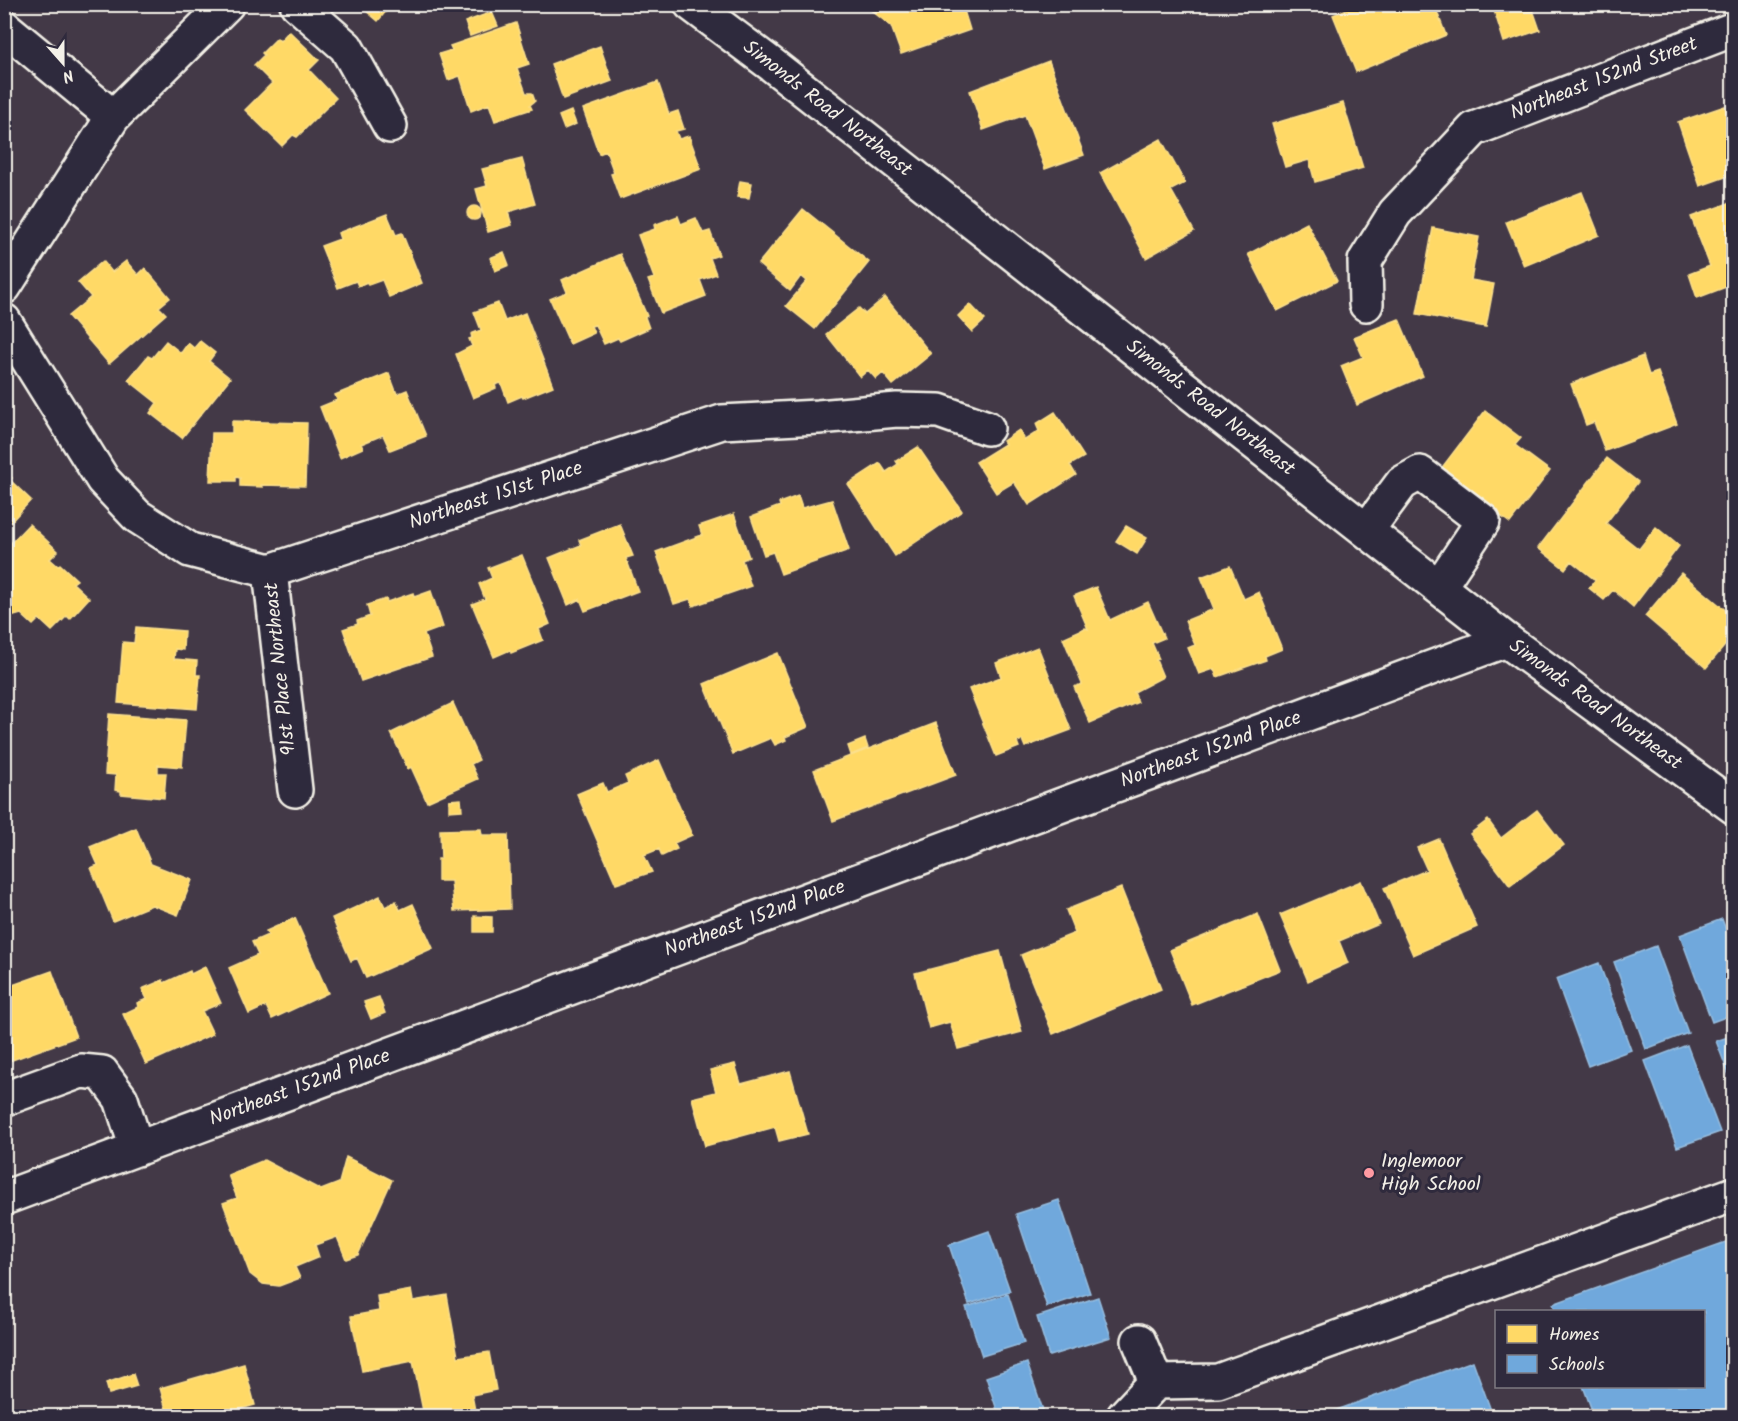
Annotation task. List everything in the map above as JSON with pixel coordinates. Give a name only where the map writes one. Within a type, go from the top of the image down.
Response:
[{"type":"street","points":[[4,287],[113,117],[227,4]]},
{"type":"street","points":[[297,4],[345,47],[390,126]]},
{"type":"street","name":"Simonds Road Northeast","points":[[690,4],[771,64],[1506,640],[1734,807]]},
{"type":"street","points":[[4,27],[113,117]]},
{"type":"street","name":"Northeast 152nd Street","points":[[1366,304],[1365,261],[1395,213],[1474,129],[1734,29]]},
{"type":"street","name":"91st Place Northeast","points":[[4,321],[103,480],[137,516],[190,550],[270,571],[295,790]]},
{"type":"street","name":"Northeast 151st Place","points":[[270,571],[722,422],[897,410],[939,411],[987,428]]},
{"type":"street","points":[[1367,530],[1402,483],[1420,473],[1484,521],[1439,587]]},
{"type":"street","name":"Northeast 152nd Place","points":[[4,1198],[1506,640]]},
{"type":"street","points":[[4,1099],[81,1071],[102,1073],[121,1099],[137,1149]]},
{"type":"street","points":[[1124,1416],[1156,1382],[1218,1381],[1726,1196]]},
{"type":"street","points":[[1139,1341],[1156,1382]]},
{"type":"building: Homes","points":[[358,4],[392,4],[378,21]]},
{"type":"building: Homes","points":[[863,4],[962,4],[970,30],[901,54],[891,26]]},
{"type":"building: Homes","points":[[978,4],[996,4],[981,11]]},
{"type":"building: Homes","points":[[1359,4],[1434,4],[1446,35],[1356,72],[1333,15]]},
{"type":"building: Homes","points":[[1492,4],[1531,4],[1540,30],[1504,42]]},
{"type":"building: Homes","points":[[492,12],[498,26],[470,36],[465,22]]},
{"type":"building: Homes","points":[[516,23],[529,64],[517,68],[526,93],[532,93],[535,101],[530,105],[532,109],[495,121],[489,104],[471,111],[460,76],[448,80],[439,54],[452,50],[450,46]]},
{"type":"building: Homes","points":[[289,31],[319,60],[309,70],[336,98],[297,137],[293,135],[282,146],[245,110],[272,83],[254,65],[277,38],[280,41]]},
{"type":"building: Homes","points":[[600,46],[612,81],[563,99],[551,64]]},
{"type":"building: Homes","points":[[1049,61],[1084,155],[1045,169],[1025,115],[983,130],[970,91]]},
{"type":"building: Homes","points":[[658,82],[669,114],[678,111],[684,129],[676,131],[679,139],[689,136],[701,169],[620,199],[606,151],[599,154],[583,109]]},
{"type":"building: Homes","points":[[1343,103],[1363,168],[1315,182],[1309,160],[1285,167],[1272,124]]},
{"type":"building: Homes","points":[[1725,106],[1732,127],[1734,127],[1734,174],[1700,186],[1678,122]]},
{"type":"building: Homes","points":[[571,111],[576,124],[564,129],[559,116]]},
{"type":"building: Homes","points":[[1161,139],[1185,183],[1171,190],[1194,231],[1146,258],[1100,173]]},
{"type":"building: Homes","points":[[522,159],[535,204],[508,212],[512,225],[488,232],[476,189],[487,186],[482,169]]},
{"type":"building: Homes","points":[[740,181],[752,183],[749,198],[737,197]]},
{"type":"building: Homes","points":[[1582,192],[1599,235],[1524,266],[1506,222]]},
{"type":"building: Homes","points":[[1734,201],[1734,284],[1697,298],[1689,274],[1710,266],[1691,217]]},
{"type":"building: Homes","points":[[471,206],[477,206],[481,213],[477,220],[471,220],[467,216],[467,210]]},
{"type":"building: Homes","points":[[803,209],[869,262],[815,329],[786,306],[807,281],[801,276],[790,291],[758,264]]},
{"type":"building: Homes","points":[[387,214],[396,235],[402,233],[422,283],[389,297],[382,280],[358,286],[356,281],[338,288],[321,246],[340,239],[338,233]]},
{"type":"building: Homes","points":[[678,216],[681,224],[696,218],[703,233],[710,231],[719,255],[710,258],[716,274],[700,280],[706,296],[661,313],[648,280],[654,278],[638,235],[655,229],[654,225]]},
{"type":"building: Homes","points":[[1307,223],[1337,281],[1277,311],[1248,254]]},
{"type":"building: Homes","points":[[1433,228],[1479,237],[1471,280],[1494,284],[1486,327],[1417,314]]},
{"type":"building: Homes","points":[[504,252],[509,265],[495,271],[490,258]]},
{"type":"building: Homes","points":[[620,254],[647,316],[645,317],[649,328],[620,341],[618,338],[604,344],[595,325],[591,326],[594,333],[570,344],[550,299],[567,292],[562,280]]},
{"type":"building: Homes","points":[[103,261],[112,272],[126,261],[138,275],[145,268],[170,298],[159,307],[166,314],[109,364],[68,316],[91,297],[78,282]]},
{"type":"building: Homes","points":[[885,297],[931,354],[893,385],[883,373],[876,379],[868,370],[860,377],[826,334],[859,308],[865,314]]},
{"type":"building: Homes","points":[[498,303],[505,321],[525,313],[553,386],[508,402],[501,383],[495,385],[496,388],[473,398],[456,354],[472,346],[469,339],[472,338],[471,334],[481,330],[474,312]]},
{"type":"building: Homes","points":[[970,304],[985,320],[972,332],[958,316]]},
{"type":"building: Homes","points":[[1399,319],[1423,376],[1357,405],[1341,366],[1363,357],[1354,337]]},
{"type":"building: Homes","points":[[166,341],[181,353],[188,343],[194,348],[200,341],[215,353],[209,361],[230,378],[182,438],[150,413],[157,403],[128,380],[148,356],[152,358]]},
{"type":"building: Homes","points":[[1643,356],[1649,375],[1658,372],[1677,424],[1605,451],[1594,422],[1586,425],[1571,384]]},
{"type":"building: Homes","points":[[389,373],[397,394],[407,390],[426,436],[390,450],[383,435],[361,444],[363,448],[340,458],[320,407],[337,400],[335,395]]},
{"type":"building: Homes","points":[[1485,411],[1521,438],[1515,445],[1550,471],[1510,523],[1440,470]]},
{"type":"building: Homes","points":[[1055,412],[1084,457],[1070,465],[1076,475],[1029,505],[1014,482],[996,493],[976,462],[1005,444],[1003,441],[1019,430],[1025,440],[1039,431],[1036,424]]},
{"type":"building: Homes","points":[[232,421],[307,423],[305,486],[240,486],[240,478],[236,477],[236,481],[210,481],[212,433],[232,433]]},
{"type":"building: Homes","points":[[918,447],[962,511],[895,556],[848,484],[880,463],[886,472],[898,464],[896,461]]},
{"type":"building: Homes","points":[[1607,458],[1638,482],[1606,523],[1639,549],[1656,527],[1679,546],[1633,607],[1613,590],[1604,600],[1589,588],[1595,580],[1571,561],[1565,569],[1538,548]]},
{"type":"building: Homes","points":[[4,471],[31,500],[9,524],[4,519]]},
{"type":"building: Homes","points":[[798,496],[802,508],[832,500],[849,550],[781,574],[773,552],[764,555],[751,517]]},
{"type":"building: Homes","points":[[734,514],[749,557],[742,560],[751,586],[693,606],[690,599],[674,604],[656,552],[702,535],[699,526]]},
{"type":"building: Homes","points":[[29,524],[58,551],[50,559],[58,566],[60,564],[77,580],[73,583],[89,598],[70,619],[67,616],[52,631],[39,619],[33,625],[21,614],[11,617],[4,610],[4,550]]},
{"type":"building: Homes","points":[[620,524],[633,556],[626,558],[638,591],[585,611],[580,599],[568,605],[549,558],[581,545],[579,540]]},
{"type":"building: Homes","points":[[1126,526],[1147,538],[1137,554],[1116,541]]},
{"type":"building: Homes","points":[[522,555],[550,624],[539,629],[543,640],[494,657],[472,604],[485,599],[479,584],[492,578],[488,568]]},
{"type":"building: Homes","points":[[1230,566],[1244,599],[1259,592],[1282,649],[1265,656],[1266,660],[1217,677],[1214,669],[1199,674],[1188,648],[1195,645],[1185,621],[1214,609],[1201,577]]},
{"type":"building: Homes","points":[[1681,573],[1734,617],[1734,635],[1706,668],[1645,616]]},
{"type":"building: Homes","points":[[1096,587],[1110,620],[1148,602],[1164,638],[1152,643],[1163,677],[1134,692],[1138,702],[1090,723],[1074,687],[1082,684],[1063,638],[1085,628],[1088,629],[1074,596]]},
{"type":"building: Homes","points":[[431,591],[443,627],[424,634],[432,657],[361,681],[343,629],[358,624],[357,621],[370,616],[367,605],[386,599],[387,602],[413,593],[414,597]]},
{"type":"building: Homes","points":[[136,627],[184,631],[183,650],[175,649],[174,659],[197,661],[196,675],[200,675],[197,709],[118,703],[123,642],[134,643]]},
{"type":"building: Homes","points":[[1038,647],[1071,730],[1025,747],[1022,740],[1017,742],[1019,747],[996,756],[969,689],[1001,677],[996,663]]},
{"type":"building: Homes","points":[[778,653],[808,727],[785,737],[786,740],[775,745],[771,738],[733,754],[704,684]]},
{"type":"building: Homes","points":[[453,703],[479,760],[471,764],[478,779],[427,802],[411,767],[408,769],[391,733]]},
{"type":"building: Homes","points":[[109,714],[186,720],[182,767],[158,765],[158,773],[166,773],[164,798],[121,794],[121,791],[115,790],[116,775],[105,774]]},
{"type":"building: Homes","points":[[936,723],[956,775],[833,821],[814,770]]},
{"type":"building: Homes","points":[[865,739],[868,748],[851,755],[848,746]]},
{"type":"building: Homes","points":[[659,760],[692,835],[674,843],[677,849],[662,856],[659,849],[644,855],[652,872],[616,884],[577,794],[603,783],[607,792],[628,783],[625,776]]},
{"type":"building: Homes","points":[[461,799],[462,810],[449,811],[449,800]]},
{"type":"building: Homes","points":[[1537,810],[1564,845],[1510,886],[1470,834],[1488,820],[1501,838]]},
{"type":"building: Homes","points":[[136,828],[151,864],[192,880],[178,915],[152,905],[113,921],[91,868],[98,865],[90,847]]},
{"type":"building: Homes","points":[[481,829],[482,835],[508,835],[510,909],[454,911],[451,881],[438,881],[438,859],[441,859],[440,830]]},
{"type":"building: Homes","points":[[1439,839],[1477,927],[1413,955],[1384,888],[1427,870],[1417,848]]},
{"type":"building: Homes","points":[[1361,881],[1379,924],[1339,941],[1348,963],[1308,981],[1280,915]]},
{"type":"building: Homes","points":[[1121,888],[1161,989],[1053,1034],[1021,955],[1075,933],[1066,910]]},
{"type":"building: Homes","points":[[380,896],[385,907],[396,901],[400,910],[413,904],[433,948],[366,978],[357,958],[351,961],[332,918]]},
{"type":"building: Homes","points":[[1258,914],[1280,970],[1192,1005],[1170,950]]},
{"type":"building: Homes","points":[[474,916],[492,917],[492,932],[474,932]]},
{"type":"building: Homes","points":[[295,918],[328,993],[272,1019],[266,1006],[249,1014],[229,968],[258,955],[252,942],[268,935],[266,931]]},
{"type":"building: Homes","points":[[1000,951],[1022,1032],[958,1049],[950,1022],[929,1028],[915,973]]},
{"type":"building: Homes","points":[[205,967],[221,1003],[202,1011],[213,1034],[146,1064],[123,1014],[138,1007],[137,1003],[147,999],[142,989],[163,980],[164,983],[190,971],[191,974]]},
{"type":"building: Homes","points":[[52,971],[76,1037],[4,1063],[4,988]]},
{"type":"building: Homes","points":[[379,997],[385,1013],[371,1019],[364,1002]]},
{"type":"building: Homes","points":[[735,1064],[741,1084],[790,1071],[808,1134],[779,1141],[775,1127],[705,1146],[692,1098],[716,1092],[710,1070]]},
{"type":"building: Homes","points":[[346,1157],[392,1180],[358,1255],[346,1259],[337,1237],[315,1245],[319,1257],[295,1267],[300,1278],[279,1286],[263,1284],[250,1274],[223,1203],[237,1198],[228,1175],[264,1160],[321,1190],[339,1183]]},
{"type":"building: Homes","points":[[411,1290],[413,1301],[447,1295],[458,1357],[489,1352],[496,1390],[472,1395],[476,1416],[424,1416],[413,1361],[362,1371],[351,1316],[379,1311],[377,1296]]},
{"type":"building: Homes","points":[[244,1364],[255,1405],[230,1412],[231,1416],[168,1416],[160,1388]]},
{"type":"building: Homes","points":[[133,1374],[137,1386],[109,1394],[106,1383]]},
{"type":"building: Schools","points":[[1722,919],[1734,951],[1734,1014],[1712,1022],[1680,935]]},
{"type":"building: Schools","points":[[1656,946],[1688,1033],[1646,1049],[1614,962]]},
{"type":"building: Schools","points":[[1599,963],[1631,1050],[1588,1066],[1556,979]]},
{"type":"building: Schools","points":[[1734,1035],[1734,1088],[1716,1041]]},
{"type":"building: Schools","points":[[1687,1045],[1720,1132],[1677,1147],[1645,1061]]},
{"type":"building: Schools","points":[[1059,1200],[1090,1293],[1047,1307],[1016,1214]]},
{"type":"building: Schools","points":[[989,1231],[1010,1291],[969,1304],[949,1245]]},
{"type":"building: Schools","points":[[1734,1239],[1734,1416],[1594,1416],[1584,1388],[1705,1388],[1705,1310],[1555,1310],[1553,1304]]},
{"type":"building: Schools","points":[[1008,1294],[1024,1343],[982,1356],[966,1307]]},
{"type":"building: Schools","points":[[1098,1297],[1111,1337],[1049,1356],[1037,1317]]},
{"type":"building: Schools","points":[[1473,1361],[1493,1416],[1320,1416]]},
{"type":"building: Schools","points":[[1027,1363],[1045,1416],[999,1416],[986,1377]]},
{"type":"place","name":"Inglemoor High School","points":[[1369,1173]]}]
